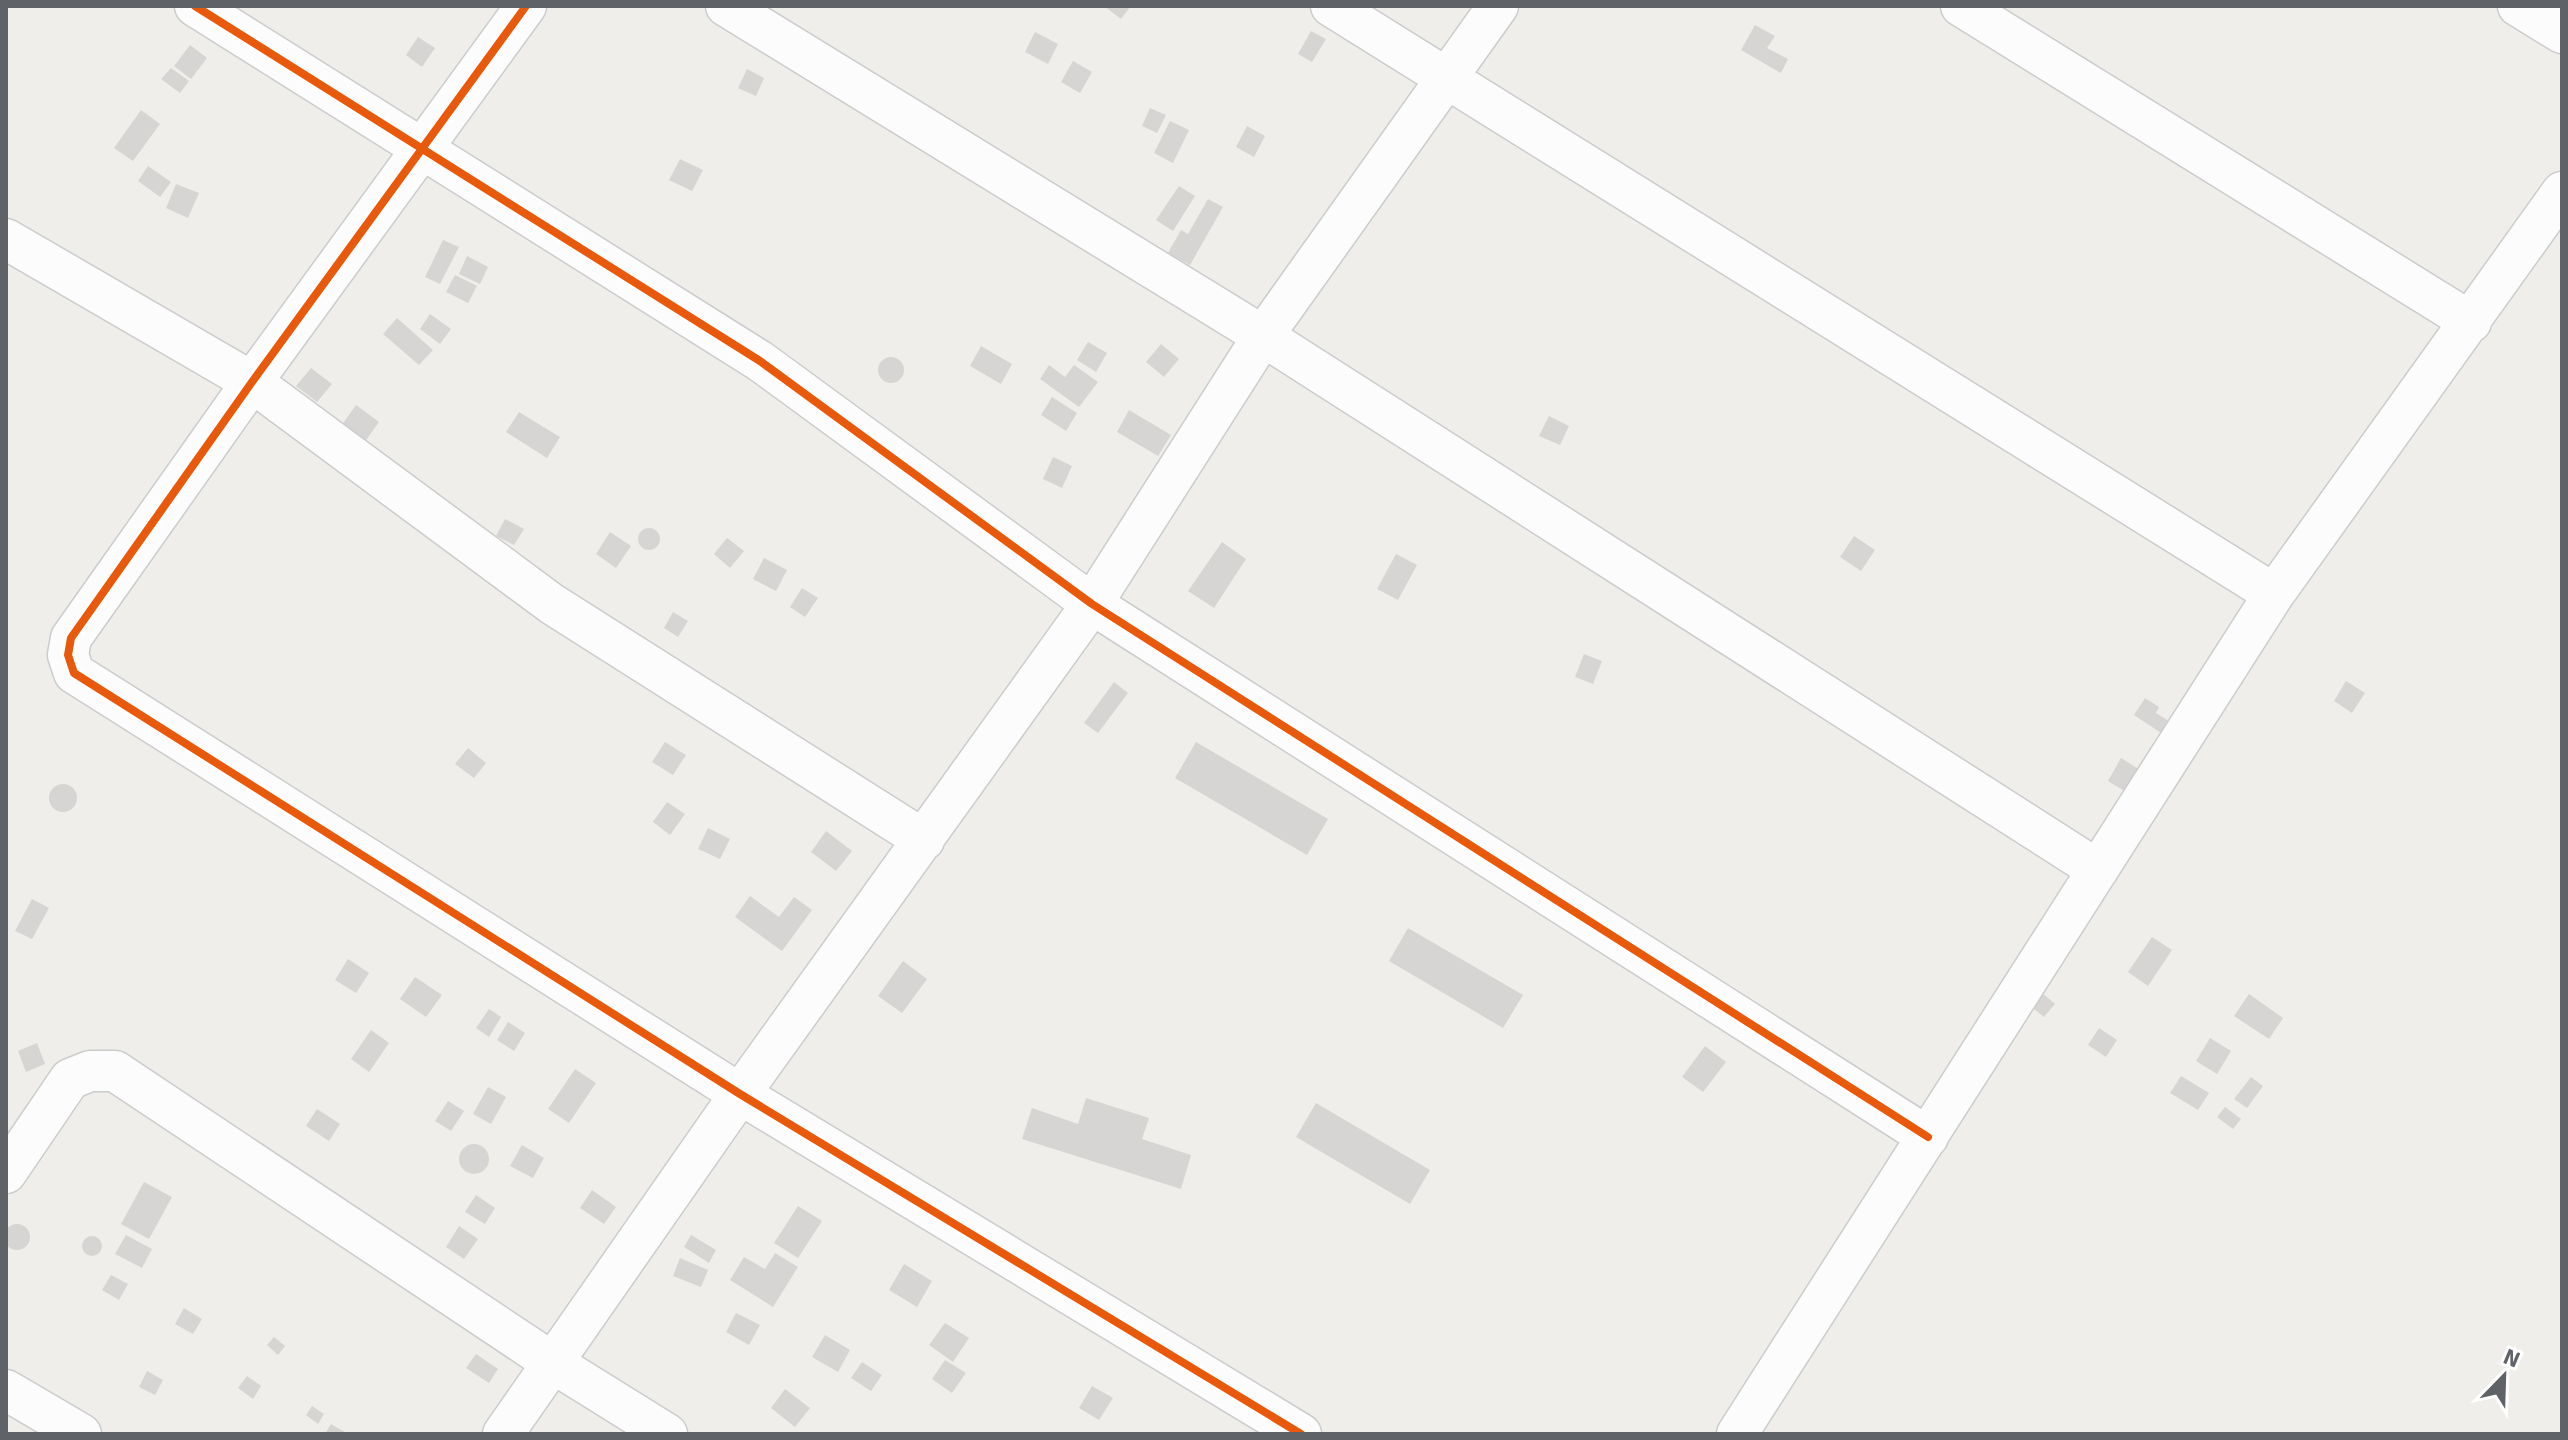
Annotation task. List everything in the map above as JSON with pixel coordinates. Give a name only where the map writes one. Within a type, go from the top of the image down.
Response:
[{"type":"street","points":[[195,6],[419,150],[760,361],[1092,604],[1928,1137]]},
{"type":"street","points":[[526,6],[419,150],[71,638],[68,655],[74,673],[740,1094],[1301,1434]]},
{"type":"street","points":[[726,6],[1263,336],[2098,870]]},
{"type":"street","points":[[1331,6],[2274,594]]},
{"type":"street","points":[[503,1434],[740,1094],[1092,604],[1263,336],[1498,6]]},
{"type":"street","points":[[1961,6],[2471,322]]},
{"type":"street","points":[[2518,6],[2562,33]]},
{"type":"street","points":[[1737,1434],[2274,594],[2562,192]]},
{"type":"street","points":[[6,239],[252,382],[552,604],[924,840]]},
{"type":"street","points":[[6,1173],[70,1079],[90,1071],[115,1071],[553,1363],[667,1434]]},
{"type":"street","points":[[6,1390],[81,1434]]},
{"type":"building","points":[[1104,6],[1131,6],[1121,19]]},
{"type":"building","points":[[1755,25],[1775,36],[1767,48],[1788,59],[1781,73],[1741,50]]},
{"type":"building","points":[[1311,31],[1326,39],[1312,62],[1298,54]]},
{"type":"building","points":[[1035,32],[1058,44],[1048,64],[1025,52]]},
{"type":"building","points":[[418,37],[435,48],[422,67],[406,55]]},
{"type":"building","points":[[190,45],[207,58],[191,79],[174,66]]},
{"type":"building","points":[[1073,61],[1092,72],[1080,93],[1061,82]]},
{"type":"building","points":[[171,68],[189,81],[180,93],[161,79]]},
{"type":"building","points":[[747,69],[764,78],[756,96],[738,88]]},
{"type":"building","points":[[1150,108],[1166,115],[1157,133],[1142,126]]},
{"type":"building","points":[[141,110],[160,124],[133,161],[114,148]]},
{"type":"building","points":[[1170,121],[1189,130],[1173,163],[1154,153]]},
{"type":"building","points":[[1247,126],[1265,136],[1254,157],[1236,147]]},
{"type":"building","points":[[680,159],[703,170],[692,191],[669,180]]},
{"type":"building","points":[[148,166],[171,182],[160,197],[138,181]]},
{"type":"building","points":[[176,184],[199,193],[188,218],[166,208]]},
{"type":"building","points":[[1179,186],[1195,196],[1173,231],[1156,220]]},
{"type":"building","points":[[1208,199],[1223,207],[1190,265],[1168,253],[1181,230],[1188,234]]},
{"type":"building","points":[[443,240],[459,247],[440,284],[425,277]]},
{"type":"building","points":[[467,256],[488,267],[480,284],[459,274]]},
{"type":"building","points":[[455,275],[477,286],[468,303],[446,292]]},
{"type":"building","points":[[430,314],[451,329],[440,344],[420,329]]},
{"type":"building","points":[[397,318],[433,350],[419,365],[383,334]]},
{"type":"building","points":[[1088,342],[1107,353],[1096,372],[1077,360]]},
{"type":"building","points":[[1161,344],[1179,359],[1164,377],[1146,362]]},
{"type":"building","points":[[981,346],[1012,364],[1001,384],[970,366]]},
{"type":"building","points":[[891,357],[900,361],[904,370],[900,379],[891,383],[882,379],[878,370],[882,361]]},
{"type":"building","points":[[1049,365],[1065,377],[1074,365],[1098,382],[1079,407],[1040,379]]},
{"type":"building","points":[[311,368],[332,384],[317,402],[296,386]]},
{"type":"building","points":[[1052,397],[1077,413],[1066,431],[1041,415]]},
{"type":"building","points":[[356,405],[379,422],[364,443],[341,426]]},
{"type":"building","points":[[1129,410],[1171,435],[1158,456],[1117,432]]},
{"type":"building","points":[[519,412],[560,437],[547,458],[506,432]]},
{"type":"building","points":[[1549,416],[1569,426],[1560,445],[1539,436]]},
{"type":"building","points":[[1053,457],[1072,466],[1062,488],[1043,479]]},
{"type":"building","points":[[505,519],[524,529],[514,545],[496,536]]},
{"type":"building","points":[[645,528],[653,528],[660,539],[653,550],[645,550],[638,543],[638,535]]},
{"type":"building","points":[[610,532],[631,546],[616,568],[596,554]]},
{"type":"building","points":[[1854,536],[1875,550],[1861,571],[1840,557]]},
{"type":"building","points":[[727,538],[744,551],[730,568],[714,554]]},
{"type":"building","points":[[1222,542],[1246,559],[1214,608],[1188,591]]},
{"type":"building","points":[[1396,554],[1417,565],[1398,600],[1377,589]]},
{"type":"building","points":[[764,558],[787,570],[776,591],[753,579]]},
{"type":"building","points":[[802,588],[818,598],[805,617],[790,607]]},
{"type":"building","points":[[673,612],[688,621],[678,637],[664,628]]},
{"type":"building","points":[[1584,654],[1602,661],[1593,684],[1575,677]]},
{"type":"building","points":[[2346,681],[2365,693],[2352,713],[2334,701]]},
{"type":"building","points":[[1114,682],[1128,693],[1098,733],[1084,723]]},
{"type":"building","points":[[2145,698],[2159,707],[2156,713],[2172,723],[2164,735],[2134,715]]},
{"type":"building","points":[[665,742],[686,755],[673,775],[652,762]]},
{"type":"building","points":[[1196,742],[1328,819],[1307,855],[1175,778]]},
{"type":"building","points":[[468,748],[486,763],[474,778],[455,764]]},
{"type":"building","points":[[2121,758],[2140,770],[2126,792],[2108,781]]},
{"type":"building","points":[[63,784],[73,788],[77,798],[73,808],[63,812],[53,808],[49,798],[53,788]]},
{"type":"building","points":[[667,802],[685,814],[670,835],[653,822]]},
{"type":"building","points":[[708,828],[730,839],[720,859],[698,849]]},
{"type":"building","points":[[826,831],[852,851],[836,871],[811,852]]},
{"type":"building","points":[[750,896],[779,917],[794,897],[812,910],[782,951],[735,917]]},
{"type":"building","points":[[32,899],[49,908],[32,939],[15,931]]},
{"type":"building","points":[[1408,928],[1523,995],[1503,1028],[1389,961]]},
{"type":"building","points":[[2152,937],[2172,950],[2148,986],[2128,972]]},
{"type":"building","points":[[348,959],[369,973],[356,993],[335,980]]},
{"type":"building","points":[[903,961],[927,979],[902,1013],[878,996]]},
{"type":"building","points":[[415,977],[442,995],[426,1017],[400,999]]},
{"type":"building","points":[[2041,992],[2055,1004],[2044,1017],[2030,1006]]},
{"type":"building","points":[[2249,994],[2283,1018],[2269,1039],[2234,1016]]},
{"type":"building","points":[[489,1009],[501,1017],[489,1037],[476,1028]]},
{"type":"building","points":[[508,1022],[525,1033],[514,1051],[497,1040]]},
{"type":"building","points":[[2099,1028],[2117,1040],[2106,1057],[2088,1045]]},
{"type":"building","points":[[371,1030],[389,1043],[369,1072],[351,1059]]},
{"type":"building","points":[[2210,1038],[2231,1051],[2217,1074],[2196,1061]]},
{"type":"building","points":[[37,1043],[45,1064],[26,1072],[18,1051]]},
{"type":"building","points":[[1705,1046],[1726,1062],[1703,1092],[1682,1077]]},
{"type":"building","points":[[575,1069],[596,1083],[569,1123],[548,1109]]},
{"type":"building","points":[[2181,1076],[2209,1093],[2198,1110],[2170,1093]]},
{"type":"building","points":[[2251,1077],[2263,1086],[2247,1108],[2234,1099]]},
{"type":"building","points":[[488,1087],[506,1097],[491,1124],[473,1114]]},
{"type":"building","points":[[1086,1098],[1149,1118],[1142,1139],[1191,1155],[1181,1189],[1022,1139],[1032,1108],[1078,1124]]},
{"type":"building","points":[[448,1101],[464,1111],[451,1131],[435,1121]]},
{"type":"building","points":[[1316,1103],[1430,1170],[1410,1204],[1296,1137]]},
{"type":"building","points":[[2225,1107],[2241,1119],[2233,1129],[2217,1117]]},
{"type":"building","points":[[317,1109],[340,1124],[329,1141],[306,1126]]},
{"type":"building","points":[[474,1144],[480,1145],[488,1153],[488,1165],[480,1173],[474,1174],[468,1173],[460,1165],[459,1159],[460,1153],[468,1145]]},
{"type":"building","points":[[522,1145],[544,1158],[533,1178],[510,1166]]},
{"type":"building","points":[[144,1182],[172,1197],[149,1239],[121,1224]]},
{"type":"building","points":[[592,1190],[616,1207],[604,1224],[580,1208]]},
{"type":"building","points":[[476,1195],[495,1208],[485,1224],[465,1212]]},
{"type":"building","points":[[798,1206],[822,1221],[798,1258],[774,1243]]},
{"type":"building","points":[[17,1224],[27,1227],[30,1237],[27,1247],[17,1250],[7,1247],[4,1237],[7,1227]]},
{"type":"building","points":[[459,1226],[478,1239],[464,1259],[446,1247]]},
{"type":"building","points":[[126,1235],[152,1249],[142,1268],[115,1254]]},
{"type":"building","points":[[691,1235],[716,1250],[709,1263],[684,1247]]},
{"type":"building","points":[[92,1236],[99,1239],[102,1246],[99,1253],[92,1256],[85,1253],[82,1246],[85,1239]]},
{"type":"building","points":[[775,1253],[798,1267],[773,1307],[730,1280],[744,1257],[765,1269]]},
{"type":"building","points":[[680,1258],[708,1270],[701,1287],[673,1276]]},
{"type":"building","points":[[904,1264],[932,1281],[917,1307],[889,1290]]},
{"type":"building","points":[[111,1275],[128,1284],[119,1300],[102,1290]]},
{"type":"building","points":[[184,1308],[202,1319],[193,1334],[175,1324]]},
{"type":"building","points":[[736,1313],[760,1325],[749,1345],[726,1332]]},
{"type":"building","points":[[945,1323],[969,1338],[953,1362],[929,1345]]},
{"type":"building","points":[[825,1335],[850,1350],[838,1372],[812,1357]]},
{"type":"building","points":[[274,1337],[285,1346],[278,1355],[267,1345]]},
{"type":"building","points":[[476,1354],[498,1369],[489,1383],[466,1368]]},
{"type":"building","points":[[945,1360],[966,1373],[952,1393],[932,1379]]},
{"type":"building","points":[[862,1362],[882,1375],[871,1391],[851,1378]]},
{"type":"building","points":[[147,1371],[163,1380],[155,1395],[139,1387]]},
{"type":"building","points":[[247,1376],[261,1386],[253,1399],[238,1388]]},
{"type":"building","points":[[1092,1386],[1113,1398],[1099,1420],[1079,1408]]},
{"type":"building","points":[[785,1389],[810,1408],[795,1427],[771,1408]]},
{"type":"building","points":[[312,1406],[324,1414],[318,1424],[306,1415]]},
{"type":"building","points":[[331,1424],[348,1434],[325,1434]]},
{"type":"cycle path","points":[[195,6],[760,361],[1092,604],[1928,1137]]},
{"type":"cycle path","points":[[526,6],[252,382],[71,638],[68,655],[74,673],[740,1094],[1301,1434]]}]
